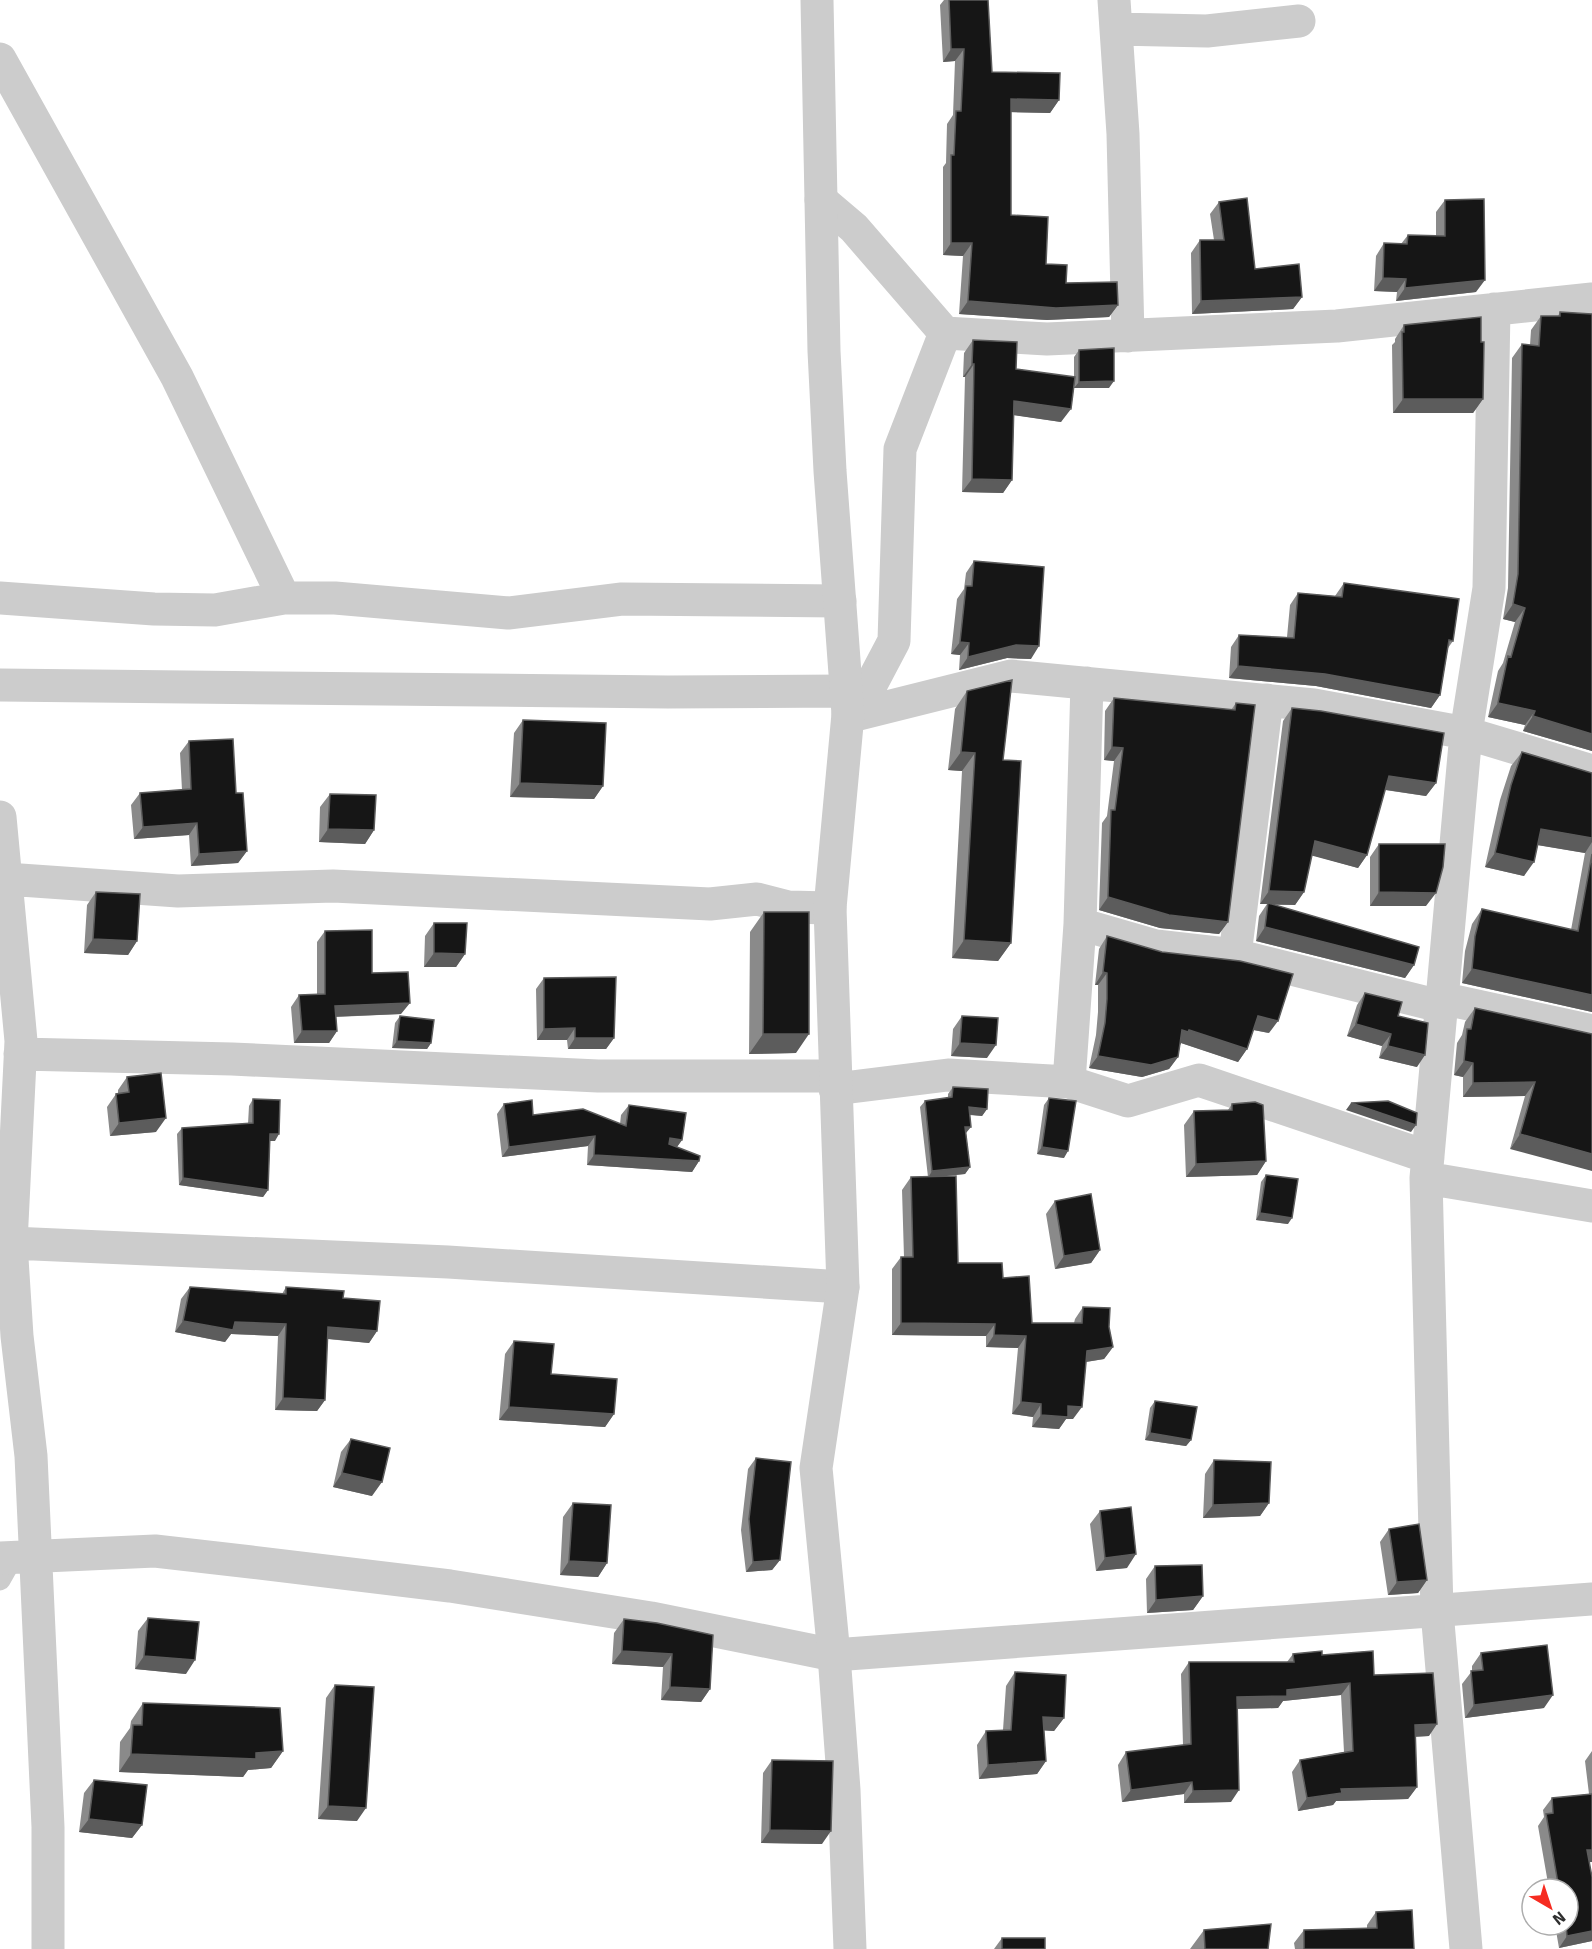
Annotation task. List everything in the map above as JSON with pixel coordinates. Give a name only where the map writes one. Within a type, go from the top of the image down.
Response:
[{"type":"street","points":[[817,0],[824,362],[830,471],[850,707],[830,908],[843,1287],[816,1468],[844,1790],[850,1949]]},
{"type":"street","points":[[1128,336],[1122,134],[1115,14],[1207,31],[1299,21]]},
{"type":"street","points":[[0,59],[177,377],[284,598]]},
{"type":"street","points":[[821,200],[854,228],[945,333],[1047,339],[1337,326],[1592,299]]},
{"type":"street","points":[[1466,1949],[1437,1611],[1427,1167],[1440,1002],[1466,733],[1489,588],[1494,309]]},
{"type":"street","points":[[850,707],[894,641],[900,449],[945,333]]},
{"type":"street","points":[[0,598],[154,609],[215,610],[284,598],[335,598],[508,613],[622,599],[840,601]]},
{"type":"street","points":[[0,685],[668,692],[850,707],[1011,676],[1314,705],[1466,733],[1592,771]]},
{"type":"street","points":[[1069,1082],[1080,924],[1087,683]]},
{"type":"street","points":[[1235,954],[1267,700]]},
{"type":"street","points":[[0,817],[20,1053],[9,1107],[11,1243],[17,1336],[31,1456],[12,1562],[48,1827],[48,1949]]},
{"type":"street","points":[[6,879],[178,891],[333,886],[710,904],[757,899],[788,907],[830,908]]},
{"type":"street","points":[[1080,924],[1156,946],[1235,954],[1440,1002],[1592,1031]]},
{"type":"street","points":[[20,1053],[232,1059],[598,1076],[835,1082],[948,1076],[1069,1082],[1128,1101],[1199,1080],[1427,1167],[1592,1206]]},
{"type":"street","points":[[11,1243],[448,1262],[843,1287]]},
{"type":"street","points":[[12,1562],[155,1551],[415,1582],[651,1618],[834,1655],[1592,1599]]},
{"type":"building","points":[[949,0],[988,0],[992,72],[1060,73],[1059,100],[1011,99],[1011,215],[1048,217],[1046,264],[1067,265],[1066,283],[1117,282],[1118,305],[1056,308],[968,301],[972,243],[951,243],[951,155],[954,155],[956,111],[961,111],[964,49],[951,49]]},
{"type":"building","points":[[1247,198],[1255,269],[1299,264],[1302,297],[1201,301],[1200,240],[1224,240],[1219,202]]},
{"type":"building","points":[[1484,199],[1485,280],[1405,288],[1406,279],[1383,278],[1384,243],[1407,244],[1408,235],[1445,236],[1445,200]]},
{"type":"building","points":[[1560,312],[1592,314],[1592,734],[1533,716],[1535,711],[1498,703],[1508,656],[1511,657],[1525,608],[1513,604],[1518,574],[1522,344],[1539,346],[1541,316],[1560,316]]},
{"type":"building","points":[[1481,317],[1481,342],[1484,342],[1483,399],[1403,399],[1402,332],[1404,332],[1404,325]]},
{"type":"building","points":[[973,340],[1017,342],[1016,369],[1075,377],[1071,409],[1014,401],[1012,480],[972,479]]},
{"type":"building","points":[[1114,348],[1114,381],[1079,382],[1079,350]]},
{"type":"building","points":[[974,561],[1044,567],[1039,646],[1016,645],[968,657],[969,643],[960,642],[966,586],[972,586]]},
{"type":"building","points":[[1344,583],[1459,599],[1453,641],[1449,640],[1440,695],[1325,674],[1238,666],[1239,635],[1294,638],[1298,593],[1342,597]]},
{"type":"building","points":[[1012,680],[1003,760],[1021,761],[1011,943],[964,940],[975,753],[961,752],[967,691]]},
{"type":"building","points":[[1114,698],[1235,710],[1236,703],[1255,705],[1228,922],[1169,915],[1108,897],[1111,810],[1115,810],[1123,748],[1112,747]]},
{"type":"building","points":[[1292,708],[1444,733],[1436,783],[1389,776],[1367,855],[1315,841],[1304,892],[1269,891]]},
{"type":"building","points":[[523,720],[606,723],[603,786],[520,783]]},
{"type":"building","points":[[233,739],[236,793],[243,793],[247,851],[199,854],[197,823],[143,827],[140,793],[191,789],[189,741]]},
{"type":"building","points":[[1522,752],[1592,773],[1592,838],[1541,829],[1534,862],[1495,853],[1511,785]]},
{"type":"building","points":[[330,794],[376,795],[374,830],[328,829]]},
{"type":"building","points":[[1379,844],[1445,844],[1443,867],[1436,893],[1379,892]]},
{"type":"building","points":[[1592,854],[1592,995],[1472,969],[1475,936],[1482,909],[1578,931]]},
{"type":"building","points":[[96,892],[140,894],[137,941],[93,939]]},
{"type":"building","points":[[1268,903],[1419,947],[1414,965],[1265,927]]},
{"type":"building","points":[[764,912],[809,912],[809,1034],[763,1034]]},
{"type":"building","points":[[434,923],[467,923],[465,954],[434,953]]},
{"type":"building","points":[[372,930],[372,973],[408,972],[410,1003],[335,1006],[337,1031],[302,1031],[299,995],[325,994],[325,931]]},
{"type":"building","points":[[1107,936],[1162,952],[1240,961],[1293,974],[1278,1021],[1258,1016],[1247,1049],[1189,1030],[1188,1032],[1182,1030],[1178,1057],[1151,1065],[1098,1056],[1107,999],[1107,973],[1103,972]]},
{"type":"building","points":[[616,977],[614,1038],[575,1038],[575,1028],[544,1029],[544,978]]},
{"type":"building","points":[[1365,993],[1402,1002],[1398,1016],[1428,1023],[1425,1055],[1388,1046],[1391,1034],[1356,1024]]},
{"type":"building","points":[[1475,1008],[1592,1034],[1592,1154],[1520,1134],[1535,1082],[1473,1083],[1473,1063],[1464,1061],[1467,1029],[1471,1029]]},
{"type":"building","points":[[400,1016],[434,1020],[431,1043],[397,1041]]},
{"type":"building","points":[[962,1016],[998,1018],[996,1045],[960,1043]]},
{"type":"building","points":[[161,1073],[166,1118],[119,1123],[116,1094],[129,1092],[127,1077]]},
{"type":"building","points":[[953,1087],[988,1089],[987,1109],[969,1107],[971,1127],[965,1127],[970,1167],[932,1171],[925,1101],[952,1097]]},
{"type":"building","points":[[1049,1098],[1076,1101],[1068,1151],[1042,1147]]},
{"type":"building","points":[[253,1099],[280,1100],[279,1134],[270,1134],[268,1190],[183,1178],[182,1128],[253,1123]]},
{"type":"building","points":[[532,1100],[533,1115],[583,1109],[626,1126],[629,1105],[686,1113],[682,1140],[670,1138],[669,1144],[700,1156],[699,1161],[594,1155],[595,1136],[509,1147],[504,1104]]},
{"type":"building","points":[[1388,1101],[1417,1113],[1416,1125],[1351,1103]]},
{"type":"building","points":[[1255,1102],[1263,1105],[1266,1161],[1196,1164],[1194,1111],[1232,1110],[1232,1104]]},
{"type":"building","points":[[1266,1175],[1298,1179],[1292,1218],[1260,1213]]},
{"type":"building","points":[[956,1176],[958,1263],[1002,1263],[1003,1278],[1029,1276],[1032,1323],[1082,1323],[1083,1307],[1110,1308],[1109,1327],[1113,1347],[1087,1351],[1082,1407],[1068,1406],[1068,1417],[1041,1415],[1041,1404],[1021,1402],[1026,1336],[994,1335],[995,1324],[901,1323],[901,1257],[913,1257],[911,1177]]},
{"type":"building","points":[[1091,1194],[1100,1250],[1064,1256],[1055,1201]]},
{"type":"building","points":[[190,1287],[286,1294],[286,1287],[344,1291],[343,1298],[380,1301],[377,1331],[328,1327],[325,1400],[283,1398],[286,1324],[235,1322],[233,1330],[183,1321]]},
{"type":"building","points":[[514,1341],[554,1344],[551,1374],[617,1379],[614,1414],[509,1407]]},
{"type":"building","points":[[1155,1401],[1197,1407],[1191,1440],[1150,1433]]},
{"type":"building","points":[[351,1439],[390,1448],[382,1482],[342,1473]]},
{"type":"building","points":[[756,1458],[791,1462],[780,1560],[753,1562],[749,1519]]},
{"type":"building","points":[[1214,1460],[1271,1462],[1269,1503],[1213,1505]]},
{"type":"building","points":[[573,1503],[611,1505],[607,1563],[569,1561]]},
{"type":"building","points":[[1131,1507],[1136,1554],[1105,1558],[1100,1511]]},
{"type":"building","points":[[1419,1524],[1427,1580],[1397,1582],[1389,1529]]},
{"type":"building","points":[[1202,1565],[1203,1596],[1156,1600],[1155,1566]]},
{"type":"building","points":[[148,1618],[199,1622],[195,1660],[144,1656]]},
{"type":"building","points":[[624,1619],[657,1623],[713,1635],[710,1689],[670,1687],[672,1654],[622,1651]]},
{"type":"building","points":[[1547,1645],[1553,1695],[1474,1705],[1471,1671],[1483,1670],[1481,1653]]},
{"type":"building","points":[[1322,1651],[1322,1655],[1373,1651],[1374,1675],[1433,1673],[1437,1724],[1415,1725],[1417,1787],[1341,1789],[1342,1793],[1307,1798],[1300,1760],[1353,1751],[1350,1683],[1287,1690],[1287,1696],[1237,1697],[1239,1790],[1193,1791],[1192,1782],[1131,1790],[1126,1752],[1191,1744],[1189,1662],[1294,1662],[1293,1654]]},
{"type":"building","points":[[1015,1672],[1066,1675],[1064,1718],[1043,1717],[1046,1761],[988,1765],[986,1731],[1011,1730]]},
{"type":"building","points":[[335,1685],[374,1687],[366,1808],[328,1806]]},
{"type":"building","points":[[143,1703],[280,1708],[283,1751],[256,1753],[256,1759],[131,1754],[133,1725],[142,1725]]},
{"type":"building","points":[[772,1760],[833,1761],[831,1831],[770,1830]]},
{"type":"building","points":[[94,1780],[147,1785],[142,1825],[89,1819]]},
{"type":"building","points":[[1592,1794],[1592,1850],[1587,1850],[1592,1877],[1592,1931],[1580,1933],[1580,1877],[1557,1877],[1546,1814],[1553,1813],[1552,1798]]},
{"type":"building","points":[[1412,1910],[1414,1949],[1304,1949],[1304,1930],[1377,1928],[1376,1912]]},
{"type":"building","points":[[1271,1924],[1268,1949],[1205,1949],[1204,1930]]},
{"type":"building","points":[[1002,1938],[1045,1938],[1045,1949],[1002,1949]]}]
